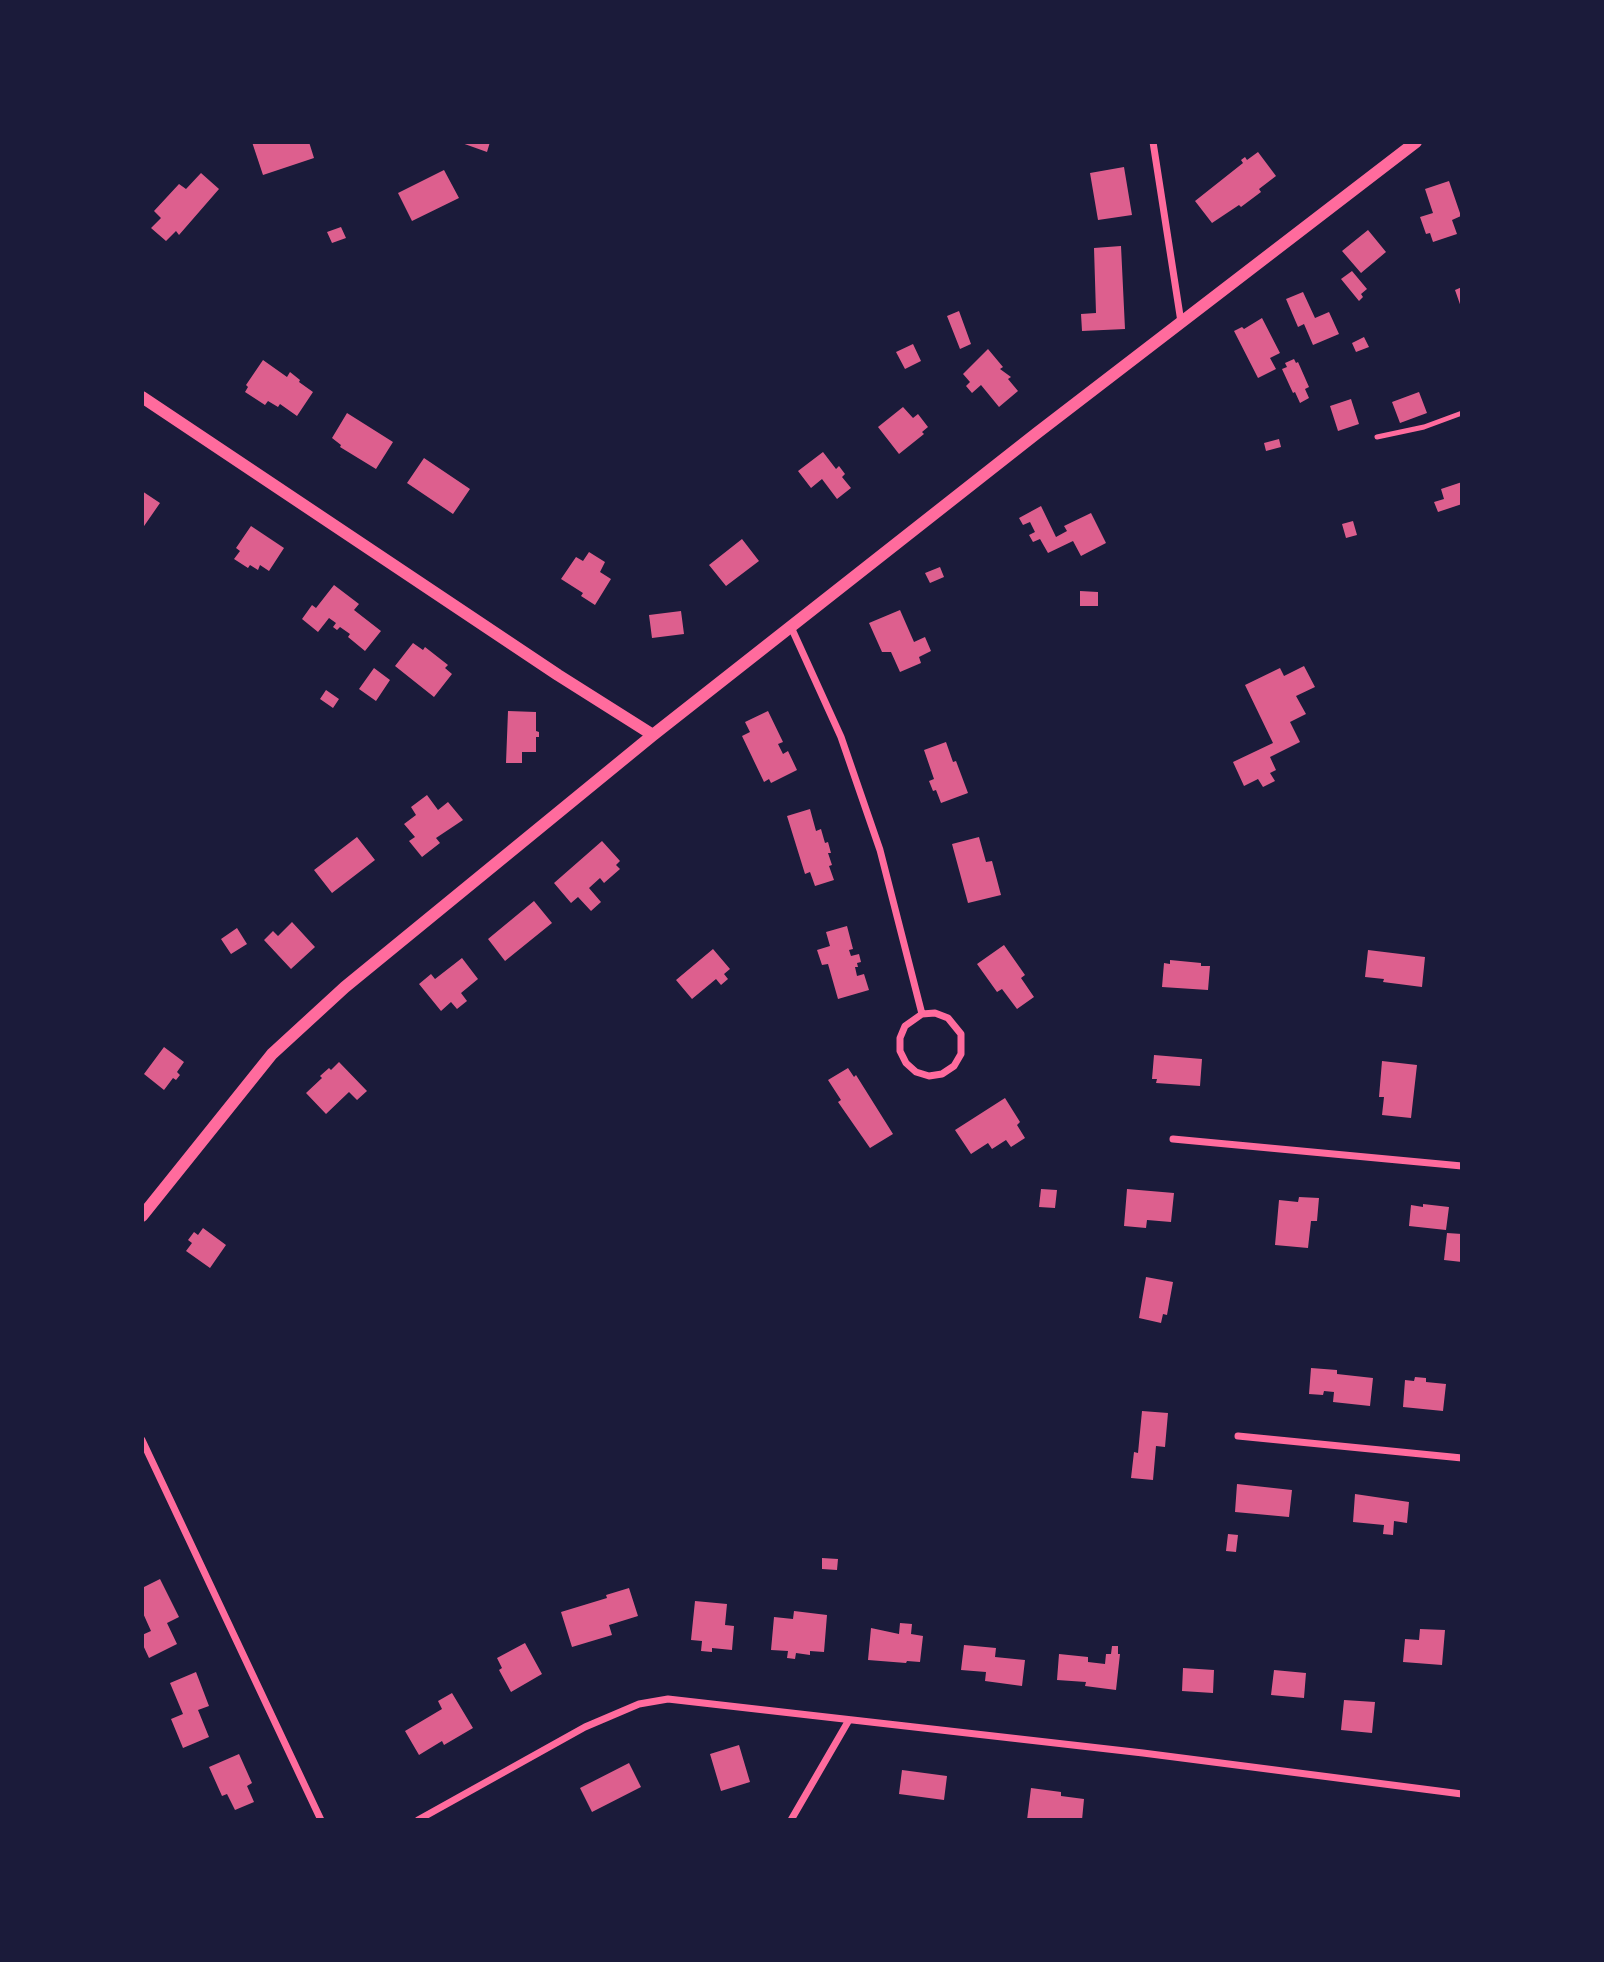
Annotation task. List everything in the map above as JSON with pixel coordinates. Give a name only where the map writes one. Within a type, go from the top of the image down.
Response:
[{"type":"street","points":[[1153,142],[1181,323]]},
{"type":"street","points":[[142,1216],[250,1080],[296,1031],[345,987],[653,735],[1037,433],[1416,142]]},
{"type":"street","points":[[142,397],[558,676],[653,735]]},
{"type":"street","points":[[790,627],[841,737],[863,798],[880,850],[922,1014]]},
{"type":"street","points":[[935,1013],[948,1018],[961,1034],[961,1054],[954,1066],[942,1074],[929,1076],[916,1072],[906,1063],[900,1051],[900,1038],[905,1026],[922,1014],[935,1013]]},
{"type":"street","points":[[1173,1139],[1462,1166]]},
{"type":"street","points":[[1238,1436],[1462,1458]]},
{"type":"street","points":[[142,1440],[321,1820]]},
{"type":"street","points":[[418,1820],[576,1731],[626,1709],[654,1701],[685,1701],[1130,1751],[1462,1794]]},
{"type":"street","points":[[791,1820],[849,1720]]},
{"type":"lane","points":[[1377,437],[1424,427],[1462,413]]},
{"type":"building","points":[[252,142],[309,142],[314,158],[263,175]]},
{"type":"building","points":[[459,142],[490,142],[487,152]]},
{"type":"building","points":[[1258,152],[1276,176],[1241,207],[1239,205],[1212,223],[1195,201],[1243,163],[1241,160],[1245,157],[1247,160]]},
{"type":"building","points":[[1124,167],[1132,215],[1098,220],[1090,173]]},
{"type":"building","points":[[444,170],[459,198],[412,221],[398,193]]},
{"type":"building","points":[[201,173],[219,189],[179,235],[176,231],[166,241],[151,228],[161,218],[154,211],[179,184],[186,189]]},
{"type":"building","points":[[1449,181],[1461,216],[1452,220],[1457,234],[1433,242],[1430,233],[1426,234],[1420,217],[1433,213],[1425,189]]},
{"type":"building","points":[[341,227],[346,238],[332,243],[327,232]]},
{"type":"building","points":[[1368,230],[1386,252],[1361,273],[1342,251]]},
{"type":"building","points":[[1121,246],[1125,329],[1082,331],[1081,314],[1096,313],[1094,248]]},
{"type":"building","points":[[1352,271],[1367,289],[1361,294],[1363,297],[1359,301],[1341,279]]},
{"type":"building","points":[[1462,287],[1462,310],[1455,290]]},
{"type":"building","points":[[1303,292],[1315,318],[1329,312],[1339,334],[1313,345],[1304,324],[1298,327],[1286,299]]},
{"type":"building","points":[[959,311],[971,344],[960,349],[947,316]]},
{"type":"building","points":[[1262,318],[1280,353],[1270,358],[1276,369],[1258,378],[1234,331],[1242,327],[1244,329]]},
{"type":"building","points":[[1364,337],[1369,347],[1356,352],[1352,343]]},
{"type":"building","points":[[913,344],[921,361],[905,369],[896,352]]},
{"type":"building","points":[[988,349],[1003,367],[1000,369],[1011,377],[1008,379],[1018,391],[999,407],[981,385],[972,393],[966,386],[970,382],[963,374]]},
{"type":"building","points":[[1294,359],[1298,362],[1309,387],[1305,389],[1309,398],[1300,403],[1282,369],[1287,367],[1285,363]]},
{"type":"building","points":[[263,360],[287,377],[290,372],[313,392],[297,416],[280,404],[278,407],[268,401],[265,405],[245,392],[248,387],[246,385]]},
{"type":"building","points":[[1419,392],[1427,413],[1400,423],[1392,402]]},
{"type":"building","points":[[1351,399],[1359,424],[1338,431],[1330,406]]},
{"type":"building","points":[[903,407],[913,418],[918,414],[928,427],[922,432],[924,434],[899,454],[878,427]]},
{"type":"building","points":[[347,413],[393,442],[376,469],[340,447],[332,438]]},
{"type":"building","points":[[1279,439],[1281,447],[1266,451],[1264,443]]},
{"type":"building","points":[[823,452],[836,469],[839,466],[845,474],[842,477],[851,488],[837,499],[822,479],[811,488],[798,471]]},
{"type":"building","points":[[424,458],[470,489],[453,514],[407,483]]},
{"type":"building","points":[[1462,482],[1462,504],[1438,512],[1434,502],[1444,499],[1441,489]]},
{"type":"building","points":[[142,491],[160,503],[142,529]]},
{"type":"building","points":[[1041,506],[1056,537],[1067,531],[1064,526],[1091,513],[1106,543],[1081,556],[1073,541],[1048,553],[1040,539],[1033,542],[1029,535],[1035,532],[1030,522],[1023,525],[1019,518]]},
{"type":"building","points":[[1353,521],[1357,535],[1346,538],[1342,524]]},
{"type":"building","points":[[251,526],[284,548],[269,571],[260,565],[258,570],[250,565],[248,568],[234,559],[240,551],[236,548]]},
{"type":"building","points":[[742,539],[759,561],[726,586],[709,565]]},
{"type":"building","points":[[589,552],[605,562],[600,572],[611,579],[595,605],[581,596],[583,593],[561,579],[576,557],[583,561]]},
{"type":"building","points":[[940,567],[944,577],[930,583],[925,573]]},
{"type":"building","points":[[334,585],[359,604],[354,610],[381,631],[365,651],[348,637],[350,634],[340,627],[337,630],[333,627],[336,623],[329,618],[318,632],[302,619],[312,605],[316,608]]},
{"type":"building","points":[[1080,591],[1098,592],[1098,606],[1080,606]]},
{"type":"building","points":[[900,610],[914,642],[925,637],[931,651],[919,657],[921,663],[900,672],[891,652],[882,652],[869,623]]},
{"type":"building","points":[[681,611],[684,634],[652,638],[649,615]]},
{"type":"building","points":[[413,643],[423,650],[425,647],[448,665],[445,668],[452,674],[434,697],[395,666]]},
{"type":"building","points":[[1304,666],[1315,687],[1296,696],[1306,714],[1290,722],[1300,742],[1270,757],[1276,770],[1270,773],[1275,781],[1263,787],[1258,779],[1244,786],[1233,762],[1273,743],[1245,685],[1280,668],[1284,676]]},
{"type":"building","points":[[374,668],[390,680],[376,701],[359,689]]},
{"type":"building","points":[[326,690],[339,699],[333,708],[320,699]]},
{"type":"building","points":[[508,711],[536,712],[536,731],[539,732],[539,737],[536,737],[536,752],[522,752],[522,763],[506,763]]},
{"type":"building","points":[[768,711],[783,742],[778,744],[783,754],[788,751],[797,770],[771,783],[769,779],[764,782],[742,736],[750,732],[745,722]]},
{"type":"building","points":[[946,742],[968,793],[941,803],[929,781],[934,779],[924,750]]},
{"type":"building","points":[[427,795],[438,810],[448,802],[463,820],[436,838],[440,843],[422,857],[409,841],[415,837],[404,824],[416,815],[411,807]]},
{"type":"building","points":[[810,809],[816,831],[821,829],[825,843],[828,842],[832,865],[829,866],[834,880],[815,886],[810,872],[805,874],[787,816]]},
{"type":"building","points":[[357,837],[375,860],[332,893],[314,870]]},
{"type":"building","points":[[979,837],[986,862],[992,861],[1001,895],[968,903],[952,844]]},
{"type":"building","points":[[602,841],[620,861],[616,865],[620,869],[604,883],[600,878],[589,888],[601,902],[591,911],[578,897],[571,903],[554,883]]},
{"type":"building","points":[[534,901],[552,923],[505,961],[488,939]]},
{"type":"building","points":[[292,922],[315,947],[291,969],[264,940],[273,931],[278,936]]},
{"type":"building","points":[[847,926],[853,949],[849,950],[851,956],[859,954],[861,962],[855,967],[857,976],[864,974],[869,990],[838,999],[828,964],[822,965],[817,950],[830,946],[826,932]]},
{"type":"building","points":[[237,928],[247,944],[231,954],[221,939]]},
{"type":"building","points":[[1004,945],[1025,975],[1021,978],[1034,997],[1017,1009],[1002,989],[997,992],[977,964]]},
{"type":"building","points":[[713,949],[730,969],[724,974],[728,979],[721,985],[716,979],[692,999],[676,980]]},
{"type":"building","points":[[1368,950],[1425,957],[1422,987],[1365,977]]},
{"type":"building","points":[[462,958],[478,979],[461,993],[467,1001],[457,1009],[451,1002],[441,1011],[419,984],[431,974],[435,979]]},
{"type":"building","points":[[1170,960],[1210,966],[1208,990],[1162,987],[1164,963],[1170,964]]},
{"type":"building","points":[[164,1047],[184,1062],[177,1072],[180,1075],[176,1080],[173,1078],[164,1090],[144,1074]]},
{"type":"building","points":[[1154,1055],[1202,1059],[1200,1086],[1156,1083],[1157,1079],[1152,1079]]},
{"type":"building","points":[[1382,1061],[1417,1065],[1411,1118],[1382,1115],[1384,1097],[1379,1097]]},
{"type":"building","points":[[339,1062],[367,1091],[357,1100],[349,1092],[326,1114],[306,1093],[322,1078],[320,1076]]},
{"type":"building","points":[[848,1068],[854,1077],[856,1075],[893,1134],[870,1148],[838,1102],[841,1100],[828,1080]]},
{"type":"building","points":[[1005,1098],[1020,1122],[1017,1125],[1025,1138],[1011,1147],[1006,1140],[992,1149],[988,1143],[971,1154],[955,1130]]},
{"type":"building","points":[[1041,1189],[1057,1190],[1055,1208],[1039,1207]]},
{"type":"building","points":[[1127,1189],[1174,1193],[1171,1222],[1147,1220],[1146,1228],[1124,1226]]},
{"type":"building","points":[[1299,1197],[1319,1198],[1317,1221],[1311,1221],[1308,1248],[1275,1245],[1279,1200],[1298,1202]]},
{"type":"building","points":[[1423,1204],[1449,1207],[1446,1230],[1409,1226],[1411,1205],[1423,1207]]},
{"type":"building","points":[[203,1228],[226,1245],[210,1268],[186,1251],[192,1243],[188,1240],[194,1232],[198,1235]]},
{"type":"building","points":[[1447,1233],[1462,1234],[1462,1262],[1444,1260]]},
{"type":"building","points":[[1146,1277],[1173,1282],[1167,1315],[1163,1314],[1161,1323],[1139,1318]]},
{"type":"building","points":[[1311,1368],[1337,1370],[1337,1374],[1373,1378],[1370,1406],[1333,1402],[1334,1392],[1324,1391],[1323,1395],[1309,1394]]},
{"type":"building","points":[[1415,1377],[1426,1378],[1426,1382],[1446,1384],[1443,1411],[1403,1407],[1405,1380],[1414,1381]]},
{"type":"building","points":[[1142,1411],[1168,1413],[1165,1447],[1156,1446],[1153,1480],[1131,1478],[1134,1452],[1138,1453]]},
{"type":"building","points":[[1237,1484],[1292,1490],[1289,1517],[1235,1512]]},
{"type":"building","points":[[1355,1494],[1409,1502],[1407,1523],[1394,1521],[1393,1535],[1383,1534],[1384,1525],[1353,1522]]},
{"type":"building","points":[[1228,1534],[1238,1535],[1236,1552],[1226,1551]]},
{"type":"building","points":[[822,1558],[838,1559],[837,1570],[822,1569]]},
{"type":"building","points":[[160,1579],[179,1617],[167,1623],[177,1644],[149,1658],[142,1643],[142,1635],[151,1631],[142,1611],[142,1588]]},
{"type":"building","points":[[629,1588],[638,1616],[609,1625],[612,1635],[572,1647],[561,1612],[607,1598],[606,1595]]},
{"type":"building","points":[[695,1601],[727,1604],[725,1625],[734,1626],[732,1650],[712,1648],[712,1652],[701,1651],[702,1641],[691,1640]]},
{"type":"building","points":[[794,1611],[827,1615],[824,1652],[810,1651],[810,1655],[796,1653],[795,1659],[787,1658],[788,1651],[771,1650],[774,1617],[793,1619]]},
{"type":"building","points":[[900,1623],[912,1624],[911,1634],[923,1636],[920,1662],[868,1660],[871,1628],[899,1634]]},
{"type":"building","points":[[1420,1629],[1445,1630],[1442,1665],[1403,1662],[1405,1639],[1419,1640]]},
{"type":"building","points":[[525,1643],[542,1674],[511,1692],[499,1670],[502,1668],[497,1658]]},
{"type":"building","points":[[964,1645],[996,1648],[995,1657],[1025,1660],[1022,1686],[985,1681],[986,1672],[961,1670]]},
{"type":"building","points":[[1112,1646],[1118,1646],[1120,1654],[1116,1690],[1085,1686],[1086,1682],[1057,1680],[1059,1654],[1088,1657],[1088,1662],[1105,1664],[1106,1654],[1111,1654]]},
{"type":"building","points":[[1183,1668],[1214,1670],[1213,1693],[1182,1691]]},
{"type":"building","points":[[1274,1670],[1306,1673],[1304,1698],[1271,1695]]},
{"type":"building","points":[[196,1672],[209,1706],[198,1710],[209,1737],[183,1748],[171,1719],[183,1714],[170,1683]]},
{"type":"building","points":[[452,1693],[473,1728],[444,1745],[442,1741],[419,1755],[405,1731],[442,1709],[438,1701]]},
{"type":"building","points":[[1344,1700],[1375,1702],[1372,1733],[1341,1730]]},
{"type":"building","points":[[739,1745],[750,1782],[721,1791],[710,1754]]},
{"type":"building","points":[[239,1754],[252,1783],[247,1786],[254,1802],[235,1810],[227,1794],[222,1796],[209,1767]]},
{"type":"building","points":[[629,1763],[641,1787],[592,1812],[580,1788]]},
{"type":"building","points":[[902,1770],[947,1776],[944,1800],[899,1794]]},
{"type":"building","points":[[1031,1788],[1061,1792],[1061,1796],[1084,1799],[1082,1820],[1027,1820]]}]
